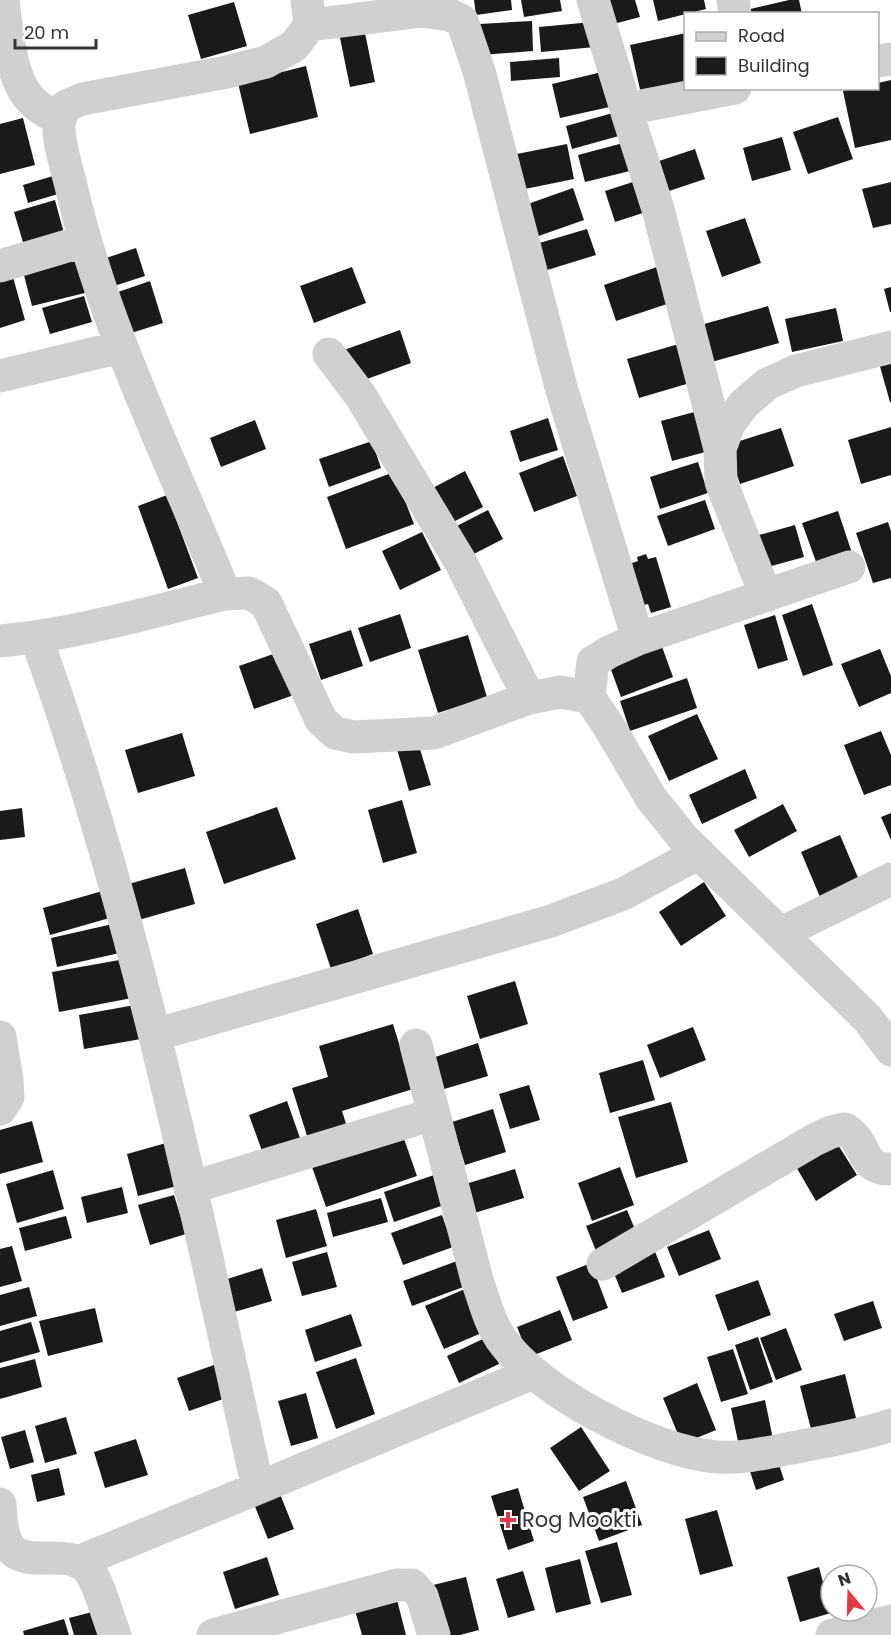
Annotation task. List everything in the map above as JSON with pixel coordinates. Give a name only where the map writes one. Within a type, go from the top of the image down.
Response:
[{"type":"street","points":[[3,0],[8,38],[20,86],[32,101],[60,120]]},
{"type":"street","points":[[593,0],[658,209],[720,449],[722,482],[766,596]]},
{"type":"street","points":[[225,594],[121,347],[84,241],[61,139],[60,120],[66,106],[82,99],[227,72],[266,62],[294,46],[309,13],[423,11],[448,7],[462,21],[478,71],[561,387],[638,639]]},
{"type":"street","points":[[626,110],[725,90]]},
{"type":"street","points":[[0,266],[84,241]]},
{"type":"street","points":[[0,376],[121,347]]},
{"type":"street","points":[[720,449],[729,424],[744,404],[767,384],[796,371],[891,347]]},
{"type":"street","points":[[329,354],[360,395],[460,561],[529,698]]},
{"type":"street","points":[[849,567],[638,639],[609,652],[593,662],[589,697],[651,798],[684,839],[868,1019],[891,1050]]},
{"type":"street","points":[[0,640],[81,630],[225,594],[249,593],[266,603],[321,720],[335,733],[354,737],[434,733],[529,698],[560,692],[589,697]]},
{"type":"street","points":[[36,637],[79,763],[155,1035],[258,1488]]},
{"type":"street","points":[[155,1035],[551,921],[623,894],[699,854]]},
{"type":"street","points":[[781,933],[891,879]]},
{"type":"street","points":[[0,1037],[8,1097],[0,1109]]},
{"type":"street","points":[[417,1045],[477,1280],[488,1312],[500,1338],[533,1373],[555,1390],[619,1427],[658,1444],[714,1457],[755,1455],[871,1432],[891,1425]]},
{"type":"street","points":[[190,1188],[434,1114]]},
{"type":"street","points":[[603,1264],[813,1140],[831,1132],[845,1129],[854,1134],[870,1163],[880,1169],[891,1169]]},
{"type":"street","points":[[78,1562],[533,1373]]},
{"type":"street","points":[[0,1504],[5,1539],[11,1549],[12,1559],[67,1558],[78,1562],[88,1570],[94,1581],[115,1635]]},
{"type":"street","points":[[213,1635],[397,1585],[412,1585],[422,1596],[434,1635]]},
{"type":"street","points":[[832,1635],[891,1621]]},
{"type":"building","points":[[474,0],[511,0],[512,10],[476,15]]},
{"type":"building","points":[[521,0],[560,0],[562,11],[524,17]]},
{"type":"building","points":[[599,0],[635,0],[640,17],[606,26]]},
{"type":"building","points":[[653,0],[704,0],[706,9],[684,12],[684,14],[658,21]]},
{"type":"building","points":[[789,0],[799,0],[802,12],[742,12]]},
{"type":"building","points":[[234,2],[247,46],[201,59],[188,15]]},
{"type":"building","points":[[532,21],[533,51],[481,55],[479,24]]},
{"type":"building","points":[[592,22],[595,47],[541,52],[539,27]]},
{"type":"building","points":[[363,23],[375,82],[350,87],[338,28]]},
{"type":"building","points":[[684,33],[684,89],[643,103],[630,45]]},
{"type":"building","points":[[559,58],[560,77],[511,81],[510,62]]},
{"type":"building","points":[[306,66],[318,117],[250,134],[238,83]]},
{"type":"building","points":[[606,71],[614,106],[560,118],[552,84]]},
{"type":"building","points":[[891,80],[891,140],[855,148],[843,91],[879,90],[879,83]]},
{"type":"building","points":[[620,111],[626,134],[572,149],[566,126]]},
{"type":"building","points":[[838,117],[853,159],[808,174],[793,132]]},
{"type":"building","points":[[23,118],[35,165],[0,174],[0,124]]},
{"type":"building","points":[[782,137],[791,170],[752,181],[743,148]]},
{"type":"building","points":[[627,142],[634,170],[585,182],[578,155]]},
{"type":"building","points":[[567,144],[574,179],[515,191],[507,156]]},
{"type":"building","points":[[695,149],[705,179],[669,191],[659,161]]},
{"type":"building","points":[[63,173],[68,191],[28,203],[23,185]]},
{"type":"building","points":[[639,180],[649,211],[615,222],[605,191]]},
{"type":"building","points":[[891,182],[891,224],[873,228],[862,189]]},
{"type":"building","points":[[573,188],[584,220],[533,238],[522,206]]},
{"type":"building","points":[[55,200],[65,237],[25,249],[14,212]]},
{"type":"building","points":[[745,218],[761,263],[722,277],[706,231]]},
{"type":"building","points":[[587,229],[596,255],[544,271],[536,244]]},
{"type":"building","points":[[136,248],[145,276],[114,286],[106,258]]},
{"type":"building","points":[[78,249],[89,292],[32,306],[21,264]]},
{"type":"building","points":[[352,267],[366,303],[314,323],[300,286]]},
{"type":"building","points":[[657,267],[670,303],[616,321],[604,285]]},
{"type":"building","points":[[11,270],[25,320],[0,328],[0,273]]},
{"type":"building","points":[[150,281],[163,323],[131,333],[118,292]]},
{"type":"building","points":[[891,287],[891,312],[890,312],[884,289]]},
{"type":"building","points":[[84,296],[92,322],[50,334],[42,308]]},
{"type":"building","points":[[768,306],[779,343],[708,363],[697,326]]},
{"type":"building","points":[[836,308],[843,341],[792,352],[785,319]]},
{"type":"building","points":[[400,330],[411,363],[356,383],[344,350]]},
{"type":"building","points":[[689,341],[700,380],[639,398],[627,359]]},
{"type":"building","points":[[891,359],[891,402],[890,402],[879,363]]},
{"type":"building","points":[[698,411],[709,451],[672,461],[661,421]]},
{"type":"building","points":[[548,418],[558,450],[520,462],[510,431]]},
{"type":"building","points":[[255,420],[266,449],[221,467],[210,438]]},
{"type":"building","points":[[891,427],[891,475],[861,484],[848,440]]},
{"type":"building","points":[[781,428],[794,466],[740,484],[727,445]]},
{"type":"building","points":[[372,441],[381,468],[329,487],[319,459]]},
{"type":"building","points":[[563,456],[577,496],[534,512],[519,473]]},
{"type":"building","points":[[698,462],[708,493],[660,509],[650,477]]},
{"type":"building","points":[[465,471],[483,507],[443,527],[425,492]]},
{"type":"building","points":[[394,472],[414,524],[346,549],[327,497]]},
{"type":"building","points":[[167,495],[198,578],[168,589],[138,506]]},
{"type":"building","points":[[705,500],[715,529],[668,546],[657,516]]},
{"type":"building","points":[[488,510],[503,539],[464,559],[449,530]]},
{"type":"building","points":[[838,511],[854,559],[819,570],[802,523]]},
{"type":"building","points":[[888,522],[891,531],[891,578],[873,583],[856,533]]},
{"type":"building","points":[[795,525],[804,557],[768,567],[759,535]]},
{"type":"building","points":[[422,532],[441,570],[400,590],[382,551]]},
{"type":"building","points":[[646,554],[648,559],[656,557],[671,607],[651,613],[648,604],[640,606],[632,563],[638,561],[637,557]]},
{"type":"building","points":[[812,604],[833,665],[803,676],[782,615]]},
{"type":"building","points":[[400,614],[411,648],[370,662],[358,628]]},
{"type":"building","points":[[775,615],[788,660],[758,669],[744,625]]},
{"type":"building","points":[[351,630],[363,666],[321,680],[309,644]]},
{"type":"building","points":[[468,635],[487,697],[438,713],[418,650]]},
{"type":"building","points":[[661,644],[673,677],[621,697],[609,664]]},
{"type":"building","points":[[880,649],[891,676],[891,693],[859,707],[841,664]]},
{"type":"building","points":[[279,652],[294,695],[254,709],[239,666]]},
{"type":"building","points":[[687,678],[697,708],[630,731],[620,701]]},
{"type":"building","points":[[697,714],[718,759],[669,781],[648,736]]},
{"type":"building","points":[[881,731],[891,755],[891,785],[864,795],[844,745]]},
{"type":"building","points":[[182,733],[195,776],[138,793],[125,750]]},
{"type":"building","points":[[416,736],[431,785],[409,791],[395,742]]},
{"type":"building","points":[[745,769],[757,798],[702,824],[689,795]]},
{"type":"building","points":[[402,800],[417,853],[383,863],[368,810]]},
{"type":"building","points":[[783,804],[797,831],[749,857],[734,830]]},
{"type":"building","points":[[277,807],[296,859],[224,884],[206,832]]},
{"type":"building","points":[[22,808],[25,837],[0,840],[0,811]]},
{"type":"building","points":[[891,813],[891,840],[881,817]]},
{"type":"building","points":[[840,835],[859,880],[820,897],[801,852]]},
{"type":"building","points":[[185,868],[195,904],[135,921],[125,885]]},
{"type":"building","points":[[704,882],[726,916],[681,946],[659,912]]},
{"type":"building","points":[[106,890],[113,917],[50,935],[43,908]]},
{"type":"building","points":[[358,909],[373,954],[331,969],[316,924]]},
{"type":"building","points":[[117,923],[124,952],[57,967],[51,938]]},
{"type":"building","points":[[125,959],[132,998],[59,1012],[52,972]]},
{"type":"building","points":[[515,981],[528,1024],[480,1039],[467,996]]},
{"type":"building","points":[[135,1005],[141,1039],[84,1049],[79,1015]]},
{"type":"building","points":[[393,1024],[413,1089],[342,1111],[347,1127],[308,1139],[292,1088],[328,1077],[319,1046]]},
{"type":"building","points":[[693,1027],[706,1060],[660,1078],[647,1045]]},
{"type":"building","points":[[478,1043],[488,1076],[441,1090],[432,1058]]},
{"type":"building","points":[[643,1060],[655,1100],[610,1113],[599,1073]]},
{"type":"building","points":[[529,1085],[540,1120],[510,1129],[499,1094]]},
{"type":"building","points":[[287,1101],[300,1138],[262,1151],[249,1115]]},
{"type":"building","points":[[671,1102],[688,1162],[636,1178],[618,1117]]},
{"type":"building","points":[[493,1109],[506,1152],[465,1165],[452,1122]]},
{"type":"building","points":[[32,1121],[43,1162],[0,1174],[0,1130]]},
{"type":"building","points":[[402,1133],[417,1176],[326,1207],[311,1164]]},
{"type":"building","points":[[835,1140],[857,1175],[816,1201],[795,1165]]},
{"type":"building","points":[[166,1143],[177,1186],[138,1196],[127,1154]]},
{"type":"building","points":[[620,1167],[634,1205],[592,1221],[578,1183]]},
{"type":"building","points":[[515,1169],[524,1198],[471,1214],[462,1185]]},
{"type":"building","points":[[53,1170],[64,1209],[17,1223],[6,1184]]},
{"type":"building","points":[[440,1173],[450,1203],[394,1222],[384,1192]]},
{"type":"building","points":[[122,1187],[128,1213],[87,1223],[81,1197]]},
{"type":"building","points":[[174,1195],[186,1234],[150,1245],[138,1205]]},
{"type":"building","points":[[381,1198],[388,1222],[333,1237],[327,1213]]},
{"type":"building","points":[[316,1209],[327,1246],[286,1258],[276,1220]]},
{"type":"building","points":[[627,1210],[639,1239],[598,1256],[586,1226]]},
{"type":"building","points":[[442,1215],[453,1247],[403,1265],[391,1233]]},
{"type":"building","points":[[66,1216],[72,1238],[25,1251],[19,1228]]},
{"type":"building","points":[[709,1230],[721,1259],[679,1276],[667,1247]]},
{"type":"building","points":[[12,1246],[22,1281],[0,1287],[0,1249]]},
{"type":"building","points":[[654,1249],[665,1277],[622,1293],[611,1266]]},
{"type":"building","points":[[327,1252],[337,1287],[302,1296],[292,1262]]},
{"type":"building","points":[[457,1261],[466,1286],[412,1306],[403,1281]]},
{"type":"building","points":[[591,1263],[608,1308],[573,1321],[556,1277]]},
{"type":"building","points":[[262,1268],[272,1301],[234,1312],[224,1280]]},
{"type":"building","points":[[758,1280],[771,1315],[728,1331],[715,1295]]},
{"type":"building","points":[[29,1287],[37,1316],[0,1326],[0,1295]]},
{"type":"building","points":[[465,1289],[484,1332],[444,1349],[425,1306]]},
{"type":"building","points":[[873,1301],[882,1328],[844,1341],[834,1314]]},
{"type":"building","points":[[95,1308],[103,1342],[48,1356],[39,1321]]},
{"type":"building","points":[[560,1310],[572,1340],[529,1357],[517,1327]]},
{"type":"building","points":[[351,1314],[362,1346],[315,1362],[305,1330]]},
{"type":"building","points":[[31,1322],[40,1352],[0,1363],[0,1331]]},
{"type":"building","points":[[786,1328],[802,1370],[776,1380],[760,1338]]},
{"type":"building","points":[[487,1337],[499,1364],[459,1383],[447,1356]]},
{"type":"building","points":[[758,1337],[773,1382],[750,1390],[735,1345]]},
{"type":"building","points":[[733,1349],[748,1394],[721,1402],[707,1357]]},
{"type":"building","points":[[356,1358],[375,1414],[336,1429],[316,1372]]},
{"type":"building","points":[[35,1359],[42,1387],[0,1399],[0,1368]]},
{"type":"building","points":[[214,1365],[226,1398],[189,1411],[177,1378]]},
{"type":"building","points":[[845,1374],[857,1422],[812,1433],[800,1386]]},
{"type":"building","points":[[697,1383],[716,1430],[682,1444],[663,1398]]},
{"type":"building","points":[[306,1393],[318,1438],[291,1446],[278,1401]]},
{"type":"building","points":[[765,1400],[774,1444],[740,1451],[731,1408]]},
{"type":"building","points":[[66,1417],[77,1454],[45,1463],[35,1426]]},
{"type":"building","points":[[581,1427],[610,1471],[579,1491],[550,1448]]},
{"type":"building","points":[[25,1430],[34,1462],[10,1469],[1,1437]]},
{"type":"building","points":[[136,1439],[148,1475],[105,1488],[94,1452]]},
{"type":"building","points":[[776,1455],[784,1480],[756,1490],[748,1465]]},
{"type":"building","points":[[59,1468],[65,1495],[37,1502],[31,1475]]},
{"type":"building","points":[[626,1481],[642,1525],[599,1541],[583,1497]]},
{"type":"building","points":[[518,1488],[534,1541],[508,1550],[491,1496]]},
{"type":"building","points":[[278,1489],[294,1529],[268,1539],[252,1499]]},
{"type":"building","points":[[717,1510],[733,1566],[700,1575],[685,1519]]},
{"type":"building","points":[[617,1542],[632,1595],[601,1603],[585,1551]]},
{"type":"building","points":[[267,1557],[279,1595],[235,1609],[223,1572]]},
{"type":"building","points":[[580,1559],[591,1604],[556,1613],[545,1568]]},
{"type":"building","points":[[819,1567],[819,1616],[800,1622],[787,1577]]},
{"type":"building","points":[[523,1571],[535,1610],[508,1618],[496,1579]]},
{"type":"building","points":[[466,1577],[479,1630],[460,1635],[446,1635],[433,1585]]},
{"type":"building","points":[[396,1596],[406,1635],[362,1635],[354,1607]]},
{"type":"building","points":[[100,1610],[107,1635],[74,1635],[69,1618]]},
{"type":"building","points":[[64,1619],[69,1635],[24,1635],[23,1631]]},
{"type":"place","name":"Rog Mookti","points":[[508,1520]]}]
